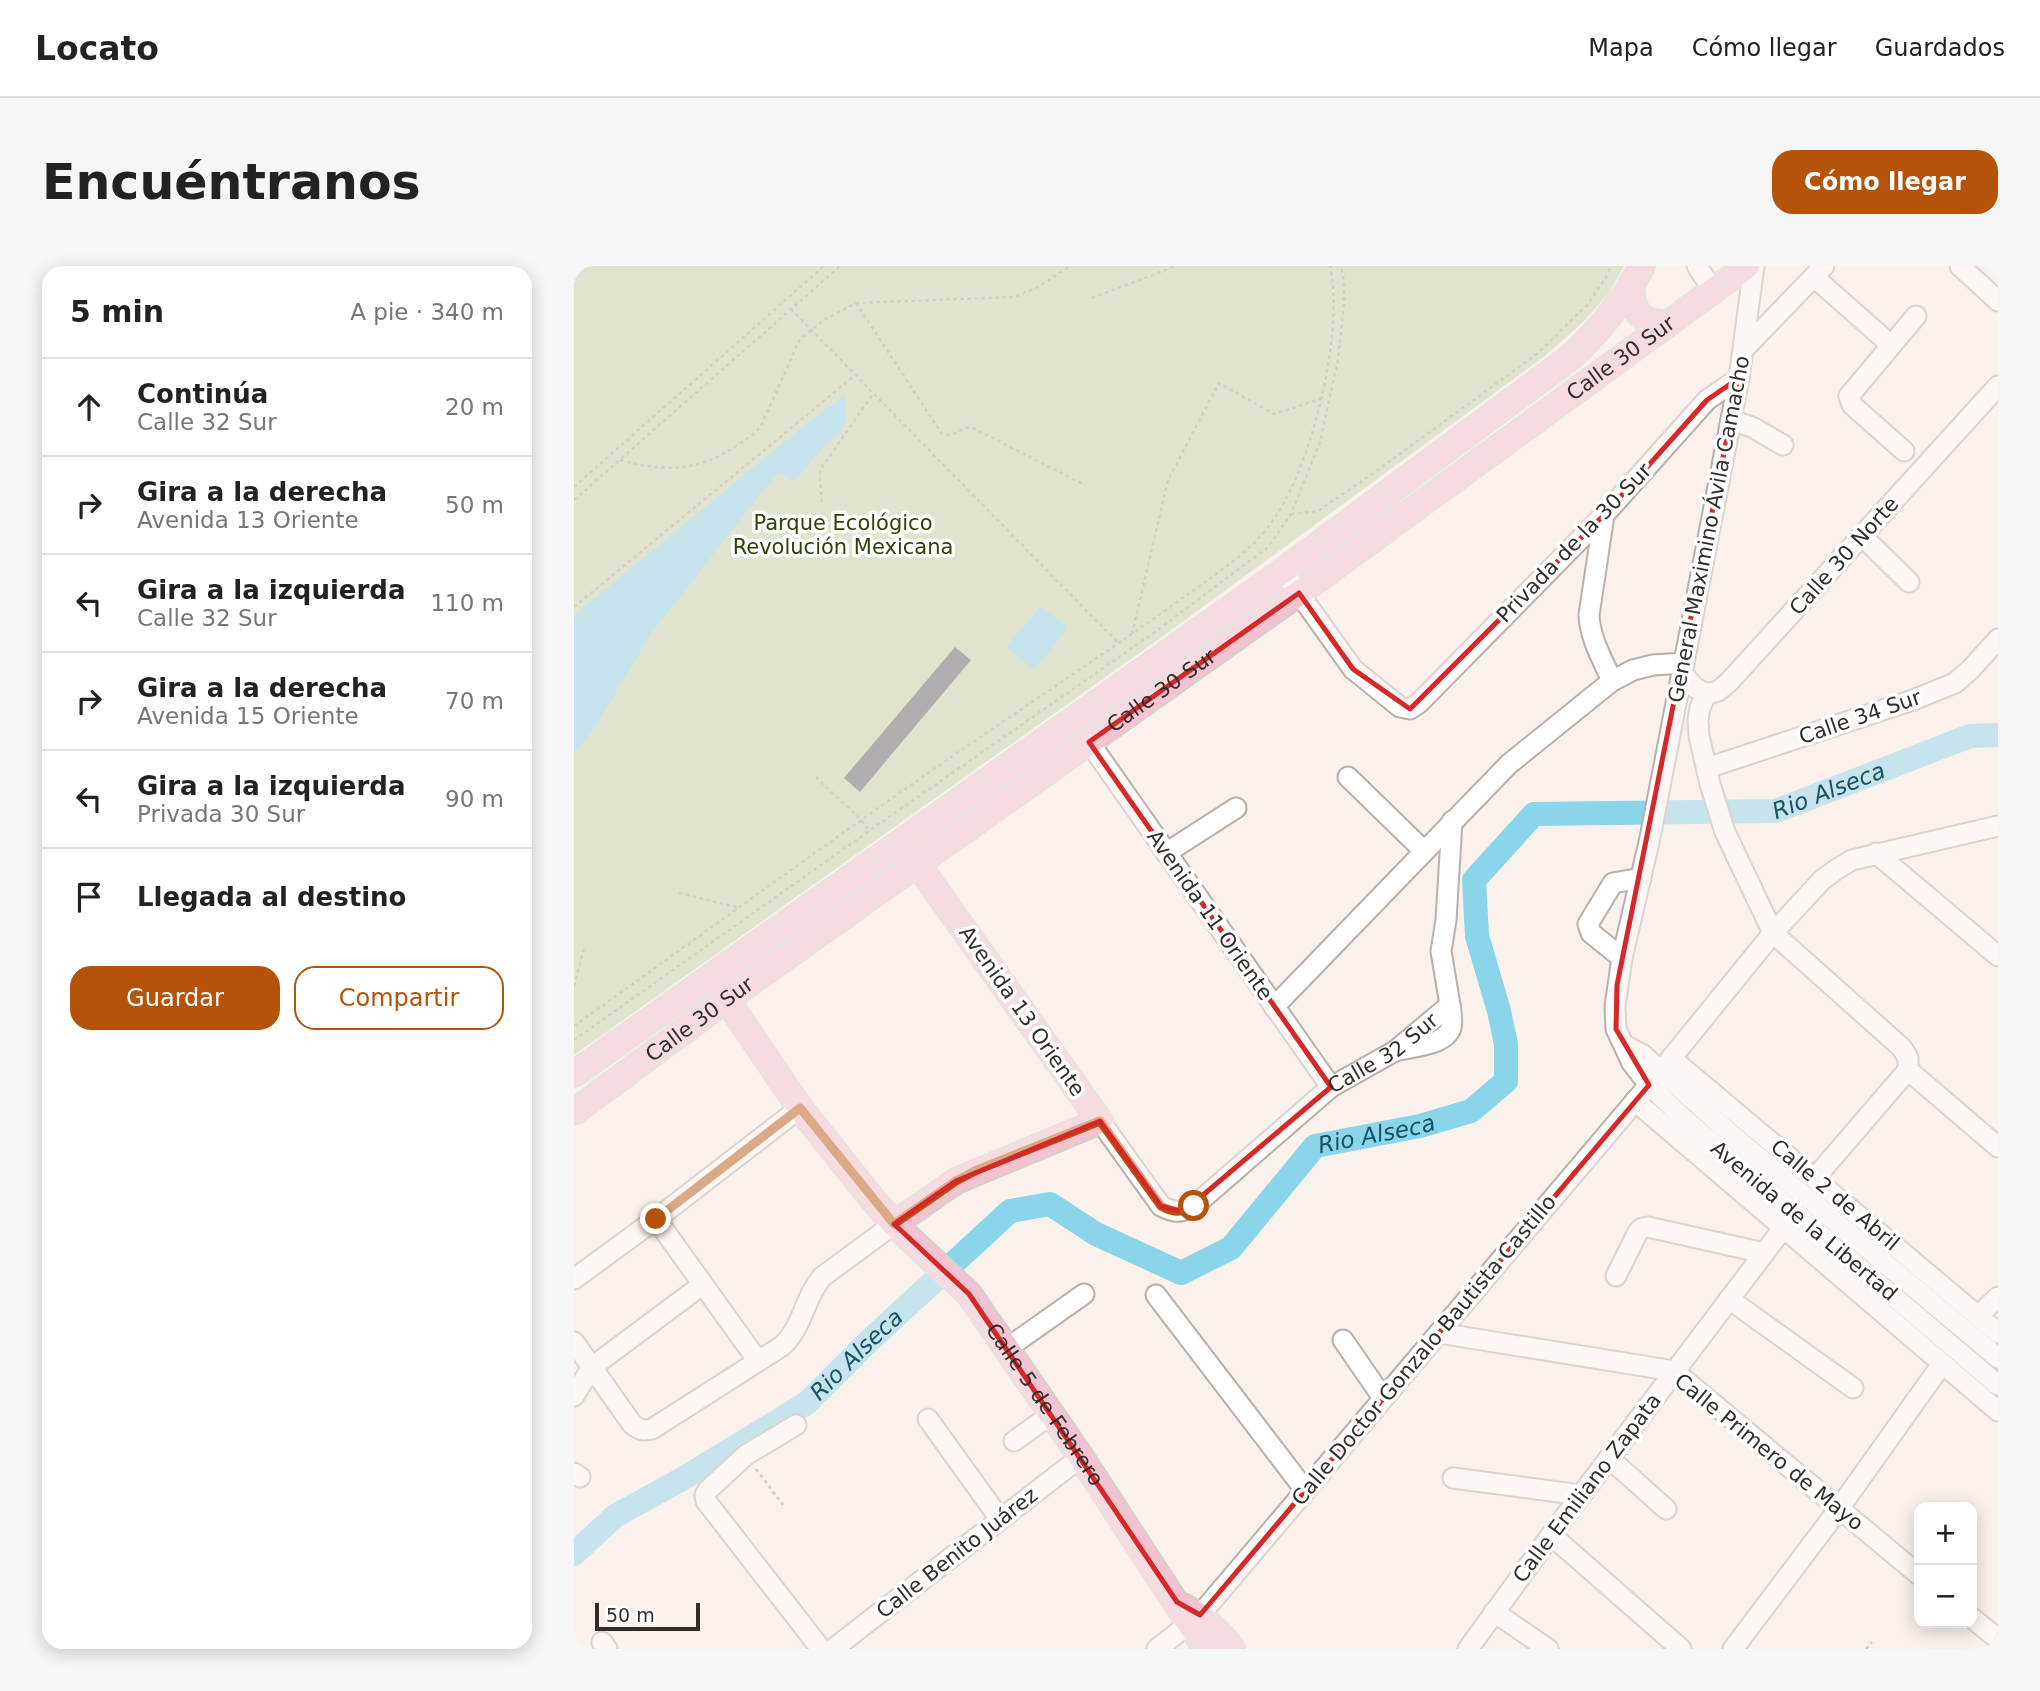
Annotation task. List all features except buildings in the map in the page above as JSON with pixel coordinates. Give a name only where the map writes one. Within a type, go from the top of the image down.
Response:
[{"type":"main road","name":"Calle 30 Sur","points":[[574,1112],[727,999],[1299,593],[1747,266]]},
{"type":"main road","name":"Calle 30 Sur","points":[[574,1074],[1283,571],[1572,356],[1604,323],[1637,276]]},
{"type":"main road","points":[[1637,276],[1633,302],[1638,313],[1648,321],[1669,323]]},
{"type":"main road","name":"Avenida 13 Oriente","points":[[901,842],[1100,1121]]},
{"type":"main road","name":"Calle 5 de Febrero","points":[[710,976],[800,1108],[894,1224],[969,1294],[1177,1602],[1194,1619]]},
{"type":"main road","points":[[894,1224],[956,1181],[977,1170],[1100,1121]]},
{"type":"main road","points":[[1194,1619],[1206,1649]]},
{"type":"main road","points":[[1194,1619],[1218,1631],[1232,1649]]},
{"type":"street","points":[[1697,266],[1714,292]]},
{"type":"street","name":"General Maximino Ávila Camacho","points":[[1660,791],[1739,378],[1755,266]]},
{"type":"street","points":[[1959,266],[1998,301]]},
{"type":"street","points":[[1744,349],[1819,272],[1891,345]]},
{"type":"street","points":[[1905,451],[1849,401],[1851,391],[1916,316]]},
{"type":"street","name":"Privada de la 30 Sur","points":[[1299,593],[1353,669],[1400,707],[1410,709],[1419,703],[1604,515],[1707,400],[1739,378]]},
{"type":"street","name":"Calle 30 Norte","points":[[1706,694],[1718,691],[1729,682],[1998,386]]},
{"type":"street","points":[[1731,421],[1752,427],[1783,445]]},
{"type":"street","points":[[1604,515],[1589,615],[1590,626],[1612,681]]},
{"type":"street","points":[[1862,536],[1909,582]]},
{"type":"street","points":[[1283,571],[1299,593]]},
{"type":"street","name":"Calle 34 Sur","points":[[1709,776],[1955,683],[1998,639]]},
{"type":"street","points":[[1274,1007],[1509,764],[1612,681],[1633,670],[1653,665],[1683,668],[1694,687],[1706,694],[1700,708],[1699,736],[1709,776],[1725,832],[1773,933],[1902,1048],[1908,1058],[1908,1070],[1815,1178]]},
{"type":"street","points":[[1671,729],[1687,727],[1699,736]]},
{"type":"street","name":"Avenida 11 Oriente","points":[[1089,742],[1331,1087]]},
{"type":"street","points":[[1348,777],[1424,850]]},
{"type":"street","name":"Avenida de la Libertad","points":[[1660,791],[1622,958],[1615,1007],[1616,1029],[1624,1045],[1643,1055],[1726,1143],[1998,1385]]},
{"type":"street","points":[[1166,852],[1236,808]]},
{"type":"street","name":"Calle 32 Sur","points":[[1172,1212],[1183,1212],[1194,1206],[1331,1087],[1395,1051],[1450,1005],[1441,951],[1446,920],[1452,821]]},
{"type":"street","name":"Calle Doctor Gonzalo Bautista Castillo","points":[[1157,1649],[1194,1619],[1660,1072],[1773,933],[1822,880],[1852,860],[1998,826]]},
{"type":"street","points":[[1876,853],[1998,956]]},
{"type":"street","points":[[1622,958],[1591,933],[1588,924],[1613,883],[1641,878]]},
{"type":"street","points":[[1908,1070],[1998,1147]]},
{"type":"street","name":"Calle 2 de Abril","points":[[1660,1072],[1815,1178],[1998,1333]]},
{"type":"street","points":[[1635,1101],[1998,1411]]},
{"type":"street","points":[[574,1279],[800,1108]]},
{"type":"street","name":"Avenida 13 Oriente","points":[[1100,1121],[1161,1206],[1172,1212]]},
{"type":"street","name":"Avenida de la Libertad","points":[[1726,1143],[1998,1359]]},
{"type":"street","points":[[656,1219],[758,1361]]},
{"type":"street","points":[[574,1342],[632,1424],[638,1429],[652,1429],[792,1338],[812,1288],[822,1277],[894,1224]]},
{"type":"street","points":[[1616,1276],[1638,1232],[1648,1227],[1764,1253]]},
{"type":"street","name":"Calle Emiliano Zapata","points":[[1468,1649],[1784,1227]]},
{"type":"street","points":[[574,1395],[592,1367],[702,1285]]},
{"type":"street","points":[[1006,1349],[1084,1294]]},
{"type":"street","points":[[1156,1295],[1305,1490]]},
{"type":"street","points":[[1978,1316],[1998,1297]]},
{"type":"street","points":[[1729,1299],[1853,1388]]},
{"type":"street","name":"Calle Primero de Mayo","points":[[1439,1333],[1674,1371],[1914,1571]]},
{"type":"street","points":[[1343,1340],[1383,1398]]},
{"type":"street","points":[[1733,1649],[1838,1510],[1942,1364]]},
{"type":"street","points":[[1014,1441],[1052,1415]]},
{"type":"street","points":[[928,1419],[1000,1519]]},
{"type":"street","points":[[796,1425],[746,1455],[705,1495],[706,1501],[821,1649]]},
{"type":"street","name":"Calle Benito Juárez","points":[[833,1649],[1081,1457]]},
{"type":"street","points":[[1609,1458],[1666,1509]]},
{"type":"street","points":[[1453,1478],[1581,1495]]},
{"type":"street","points":[[1551,1535],[1681,1649]]},
{"type":"street","points":[[1494,1612],[1548,1649]]},
{"type":"street","points":[[1977,1622],[1998,1639]]},
{"type":"path","points":[[574,487],[824,266]]},
{"type":"path","points":[[574,500],[839,266]]},
{"type":"path","points":[[620,460],[658,468],[700,465],[715,459],[754,434],[768,413],[800,339],[833,314],[856,303],[1014,297],[1038,287],[1070,266]]},
{"type":"path","points":[[1092,298],[1176,266]]},
{"type":"path","points":[[574,1026],[861,820],[1132,634],[1221,570],[1260,538],[1284,503],[1299,470],[1321,399],[1333,331],[1335,301],[1330,266]]},
{"type":"path","points":[[574,1040],[1155,632],[1267,548],[1290,514],[1320,442],[1338,359],[1344,306],[1341,266]]},
{"type":"path","points":[[1290,514],[1318,510],[1537,354],[1587,305],[1611,266]]},
{"type":"path","points":[[856,303],[942,434],[947,437],[964,427],[971,427],[1086,485]]},
{"type":"path","points":[[791,309],[1118,643]]},
{"type":"path","points":[[574,607],[855,375]]},
{"type":"path","points":[[1132,634],[1168,480],[1219,383],[1274,414],[1321,399]]},
{"type":"path","points":[[822,502],[820,470],[873,394]]},
{"type":"path","points":[[816,777],[869,831]]},
{"type":"path","points":[[679,893],[740,908]]},
{"type":"path","points":[[574,986],[584,948]]},
{"type":"path","points":[[746,1455],[783,1505]]},
{"type":"path","points":[[1866,1649],[1872,1642]]},
{"type":"highlighted area","points":[[1739,378],[1617,985],[1616,1029],[1649,1085],[1200,1615],[1177,1602],[969,1294],[894,1224],[956,1181],[1100,1121],[1161,1206],[1183,1212],[1331,1087],[1089,742],[1299,593],[1353,669],[1410,709],[1604,515],[1707,400]]},
{"type":"green space","name":"Parque Ecológico Revolución Mexicana","points":[[574,266],[1624,266],[1608,294],[1582,323],[1545,356],[1155,642],[574,1055]]},
{"type":"water","points":[[845,395],[845,424],[836,438],[826,444],[797,479],[791,480],[778,472],[651,634],[594,729],[574,753],[574,615],[802,427]]},
{"type":"water","points":[[1041,606],[1068,628],[1034,670],[1006,647]]},
{"type":"waterway","name":"Rio Alseca","points":[[574,1554],[615,1516],[684,1478],[807,1403],[869,1341],[1010,1211],[1050,1204],[1096,1234],[1181,1273],[1231,1248],[1315,1146],[1420,1126],[1471,1111],[1506,1081],[1506,1044],[1477,936],[1474,880],[1534,814],[1776,811],[1970,736],[1998,735]]},
{"type":"route","points":[[656,1219],[800,1108],[894,1224],[940,1190],[977,1170],[1100,1121],[1161,1206],[1172,1212],[1183,1212],[1194,1206]]}]
